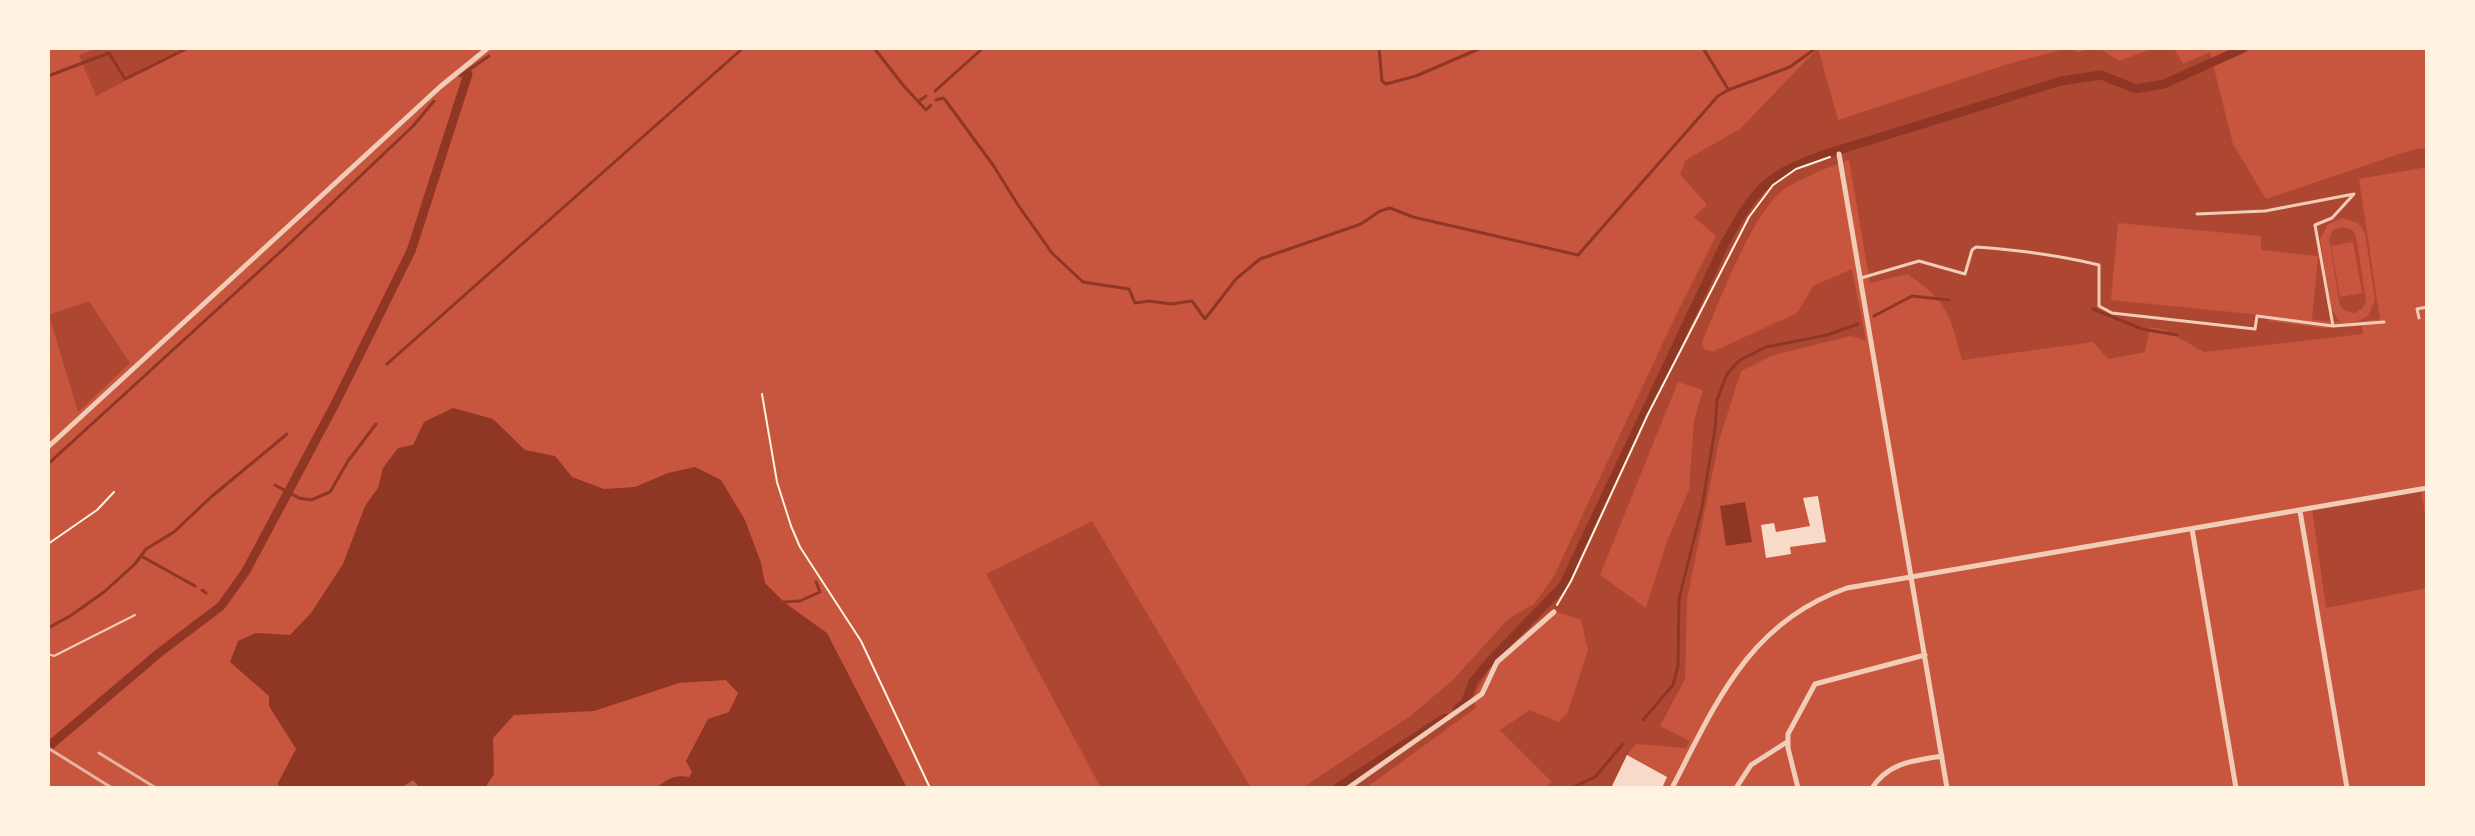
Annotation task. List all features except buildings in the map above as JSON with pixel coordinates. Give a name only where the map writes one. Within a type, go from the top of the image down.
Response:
[{"type":"street","points":[[48,447],[441,86],[488,48]]},
{"type":"street","points":[[1839,154],[1947,788]]},
{"type":"street","points":[[2197,214],[2265,211],[2354,194],[2332,218],[2315,225],[2333,326]]},
{"type":"street","points":[[1861,279],[1919,261],[1965,274],[1972,250],[1976,247],[2031,251],[2099,265],[2099,306],[2112,313],[2255,329],[2257,316],[2333,326],[2384,322]]},
{"type":"street","points":[[2419,318],[2417,309],[2427,307]]},
{"type":"street","points":[[1672,788],[1729,680],[1759,643],[1799,610],[1832,593],[2427,488]]},
{"type":"street","points":[[2300,511],[2347,788]]},
{"type":"street","points":[[2192,529],[2236,788]]},
{"type":"street","points":[[1348,788],[1482,694],[1497,662],[1554,612]]},
{"type":"street","points":[[1798,788],[1787,742],[1792,725],[1815,684],[1925,655]]},
{"type":"street","points":[[1736,788],[1751,765],[1787,742]]},
{"type":"street","points":[[1872,788],[1894,766],[1942,756]]},
{"type":"lane","points":[[48,654],[54,656],[135,615]]},
{"type":"path","points":[[1554,612],[1648,414],[1749,217],[1773,185],[1796,169],[1839,154]]},
{"type":"path","points":[[762,394],[777,482],[802,551],[861,641],[930,788]]},
{"type":"path","points":[[48,544],[97,510],[114,492]]},
{"type":"shaded area","points":[[97,48],[190,48],[96,96],[79,55]]},
{"type":"shaded area","points":[[1818,48],[1838,120],[2008,64],[2068,48],[2077,52],[2099,48],[2119,61],[2154,48],[2174,48],[2183,64],[2210,52],[2233,144],[2266,199],[2411,150],[2427,148],[2427,167],[2359,179],[2380,319],[2356,322],[2368,316],[2375,300],[2365,233],[2358,223],[2343,218],[2328,224],[2320,239],[2331,308],[2340,322],[2312,320],[2318,256],[2261,250],[2261,236],[2118,223],[2111,300],[2271,316],[2269,321],[2323,328],[2362,326],[2363,334],[2204,352],[2165,330],[2150,327],[2145,352],[2108,359],[2093,342],[1962,360],[1950,320],[1931,292],[1907,274],[1870,283],[1849,160],[1793,184],[1774,199],[1749,236],[1702,342],[1704,349],[1712,352],[1797,313],[1813,286],[1852,269],[1866,341],[1851,336],[1773,355],[1741,371],[1719,441],[1687,599],[1685,679],[1660,726],[1690,741],[1686,748],[1636,744],[1611,788],[1544,788],[1552,782],[1500,730],[1530,710],[1558,722],[1567,714],[1588,650],[1581,620],[1551,610],[1493,662],[1472,700],[1477,707],[1366,788],[1302,788],[1409,717],[1452,681],[1508,619],[1534,604],[1554,576],[1716,236],[1694,217],[1707,205],[1680,174],[1686,160],[1740,129]],"holes":[[[1678,382],[1703,390],[1694,420],[1689,490],[1667,541],[1646,608],[1600,575]]]},
{"type":"shaded area","points":[[2343,227],[2352,230],[2356,236],[2366,300],[2363,308],[2355,313],[2345,311],[2340,305],[2329,239],[2333,230]],"holes":[[[2353,242],[2362,293],[2340,297],[2331,246]]]},
{"type":"shaded area","points":[[89,301],[130,363],[78,412],[49,315]]},
{"type":"shaded area","points":[[453,408],[493,419],[525,450],[555,456],[572,477],[604,489],[635,487],[668,473],[695,467],[721,480],[745,520],[765,583],[785,603],[827,633],[907,788],[656,788],[671,778],[689,777],[692,772],[686,761],[708,719],[729,712],[738,693],[726,680],[679,683],[594,711],[514,715],[493,738],[494,774],[485,788],[420,788],[413,780],[401,788],[279,788],[278,783],[296,749],[269,706],[269,696],[230,662],[238,641],[256,633],[290,635],[311,613],[343,564],[365,506],[378,488],[383,468],[398,448],[413,445],[424,422]]},
{"type":"shaded area","points":[[2421,490],[2427,527],[2427,588],[2326,608],[2312,509]]},
{"type":"shaded area","points":[[1745,502],[1752,542],[1726,546],[1720,506]]},
{"type":"shaded area","points":[[1092,521],[1251,788],[1101,788],[986,574]]},
{"type":"waterway","points":[[48,76],[109,53],[125,79],[188,48]]},
{"type":"waterway","points":[[387,364],[743,48]]},
{"type":"waterway","points":[[874,48],[926,110],[931,105]]},
{"type":"waterway","points":[[935,91],[983,48]]},
{"type":"waterway","points":[[1379,48],[1382,81],[1386,84],[1416,76],[1481,48]]},
{"type":"waterway","points":[[1703,48],[1728,89]]},
{"type":"waterway","points":[[936,100],[943,98],[946,101],[1052,253],[1083,282],[1129,289],[1135,303],[1192,301],[1205,319],[1236,279],[1260,259],[1361,224],[1390,208],[1413,217],[1578,255],[1718,96],[1790,67],[1816,48]]},
{"type":"waterway","points":[[1457,709],[1465,703],[1473,682],[1490,661],[1563,586],[1725,243],[1746,208],[1765,185],[1791,168],[1829,153],[2061,81],[2101,75],[2136,89],[2164,84],[2244,48]]},
{"type":"waterway","points":[[460,76],[489,56]]},
{"type":"waterway","points":[[48,747],[159,653],[221,606],[246,571],[335,404],[411,251],[468,74]]},
{"type":"waterway","points":[[919,101],[926,96]]},
{"type":"waterway","points":[[48,464],[290,243],[413,126],[434,101]]},
{"type":"waterway","points":[[1874,316],[1912,296],[1949,300]]},
{"type":"waterway","points":[[2093,309],[2142,329],[2177,335]]},
{"type":"waterway","points":[[1643,720],[1673,685],[1678,666],[1679,599],[1702,507],[1717,400],[1727,374],[1740,360],[1766,347],[1827,335],[1858,324]]},
{"type":"waterway","points":[[275,485],[299,498],[311,500],[330,492],[348,461],[376,424]]},
{"type":"waterway","points":[[48,628],[104,592],[135,564],[146,549],[174,532],[287,434]]},
{"type":"waterway","points":[[141,556],[195,586]]},
{"type":"waterway","points":[[784,602],[800,601],[820,592],[816,582]]},
{"type":"waterway","points":[[202,590],[206,593]]},
{"type":"waterway","points":[[1337,788],[1445,718]]},
{"type":"waterway","points":[[1571,788],[1595,777],[1623,744]]},
{"type":"railway","points":[[48,748],[112,788]]},
{"type":"railway","points":[[99,753],[156,788]]}]
